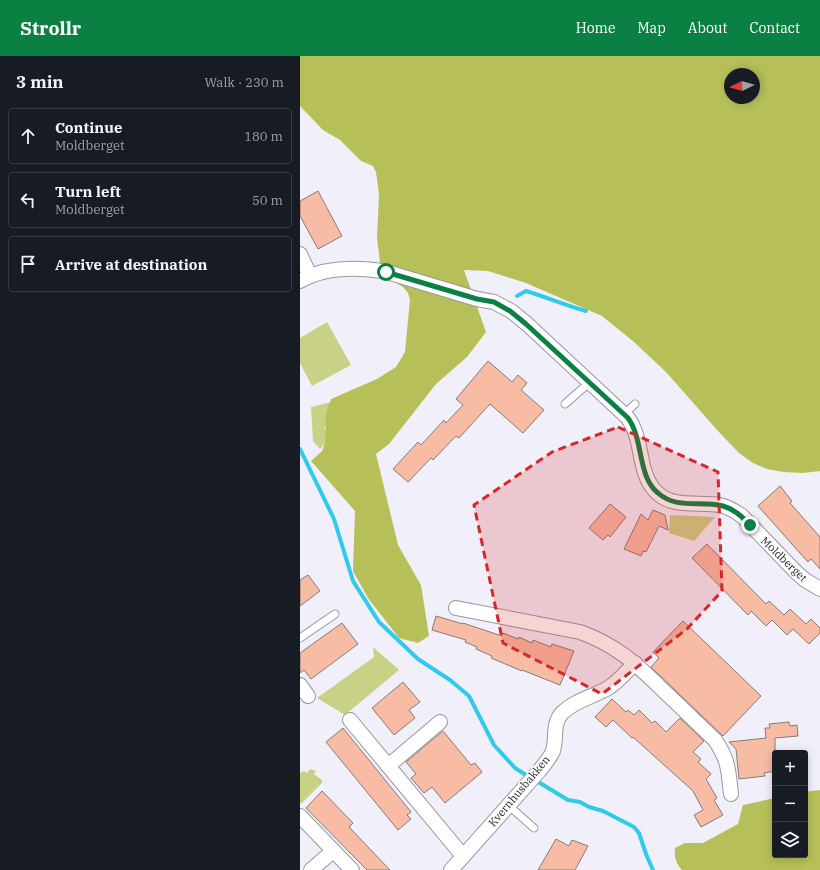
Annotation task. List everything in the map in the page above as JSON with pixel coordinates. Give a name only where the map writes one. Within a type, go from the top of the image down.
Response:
[{"type":"street","name":"Moldberget","points":[[300,254],[305,278],[350,268],[371,269],[477,299],[494,302],[510,311],[624,414],[632,424],[636,433],[649,482],[659,494],[672,502],[722,505],[735,511],[742,516],[797,573],[820,590]]},
{"type":"street","points":[[456,608],[580,632],[615,648],[635,663],[715,740],[724,753],[728,764],[731,794]]},
{"type":"street","name":"Kvernhusbakken","points":[[451,870],[539,771],[553,750],[554,732],[557,721],[562,714],[571,705],[608,688],[635,663]]},
{"type":"street","points":[[350,720],[463,856]]},
{"type":"street","points":[[388,766],[440,722]]},
{"type":"street","points":[[300,816],[352,870]]},
{"type":"street","points":[[311,870],[333,851]]},
{"type":"lane","points":[[565,404],[590,382]]},
{"type":"lane","points":[[624,414],[634,404]]},
{"type":"lane","points":[[300,638],[335,614]]},
{"type":"lane","points":[[508,805],[534,828]]},
{"type":"highlighted area","points":[[618,427],[718,472],[722,591],[687,629],[602,694],[503,643],[474,505],[552,452]]},
{"type":"green space","points":[[300,56],[820,56],[820,471],[803,473],[783,472],[767,469],[753,463],[739,453],[666,372],[634,342],[602,316],[526,283],[488,271],[464,270],[486,332],[467,357],[436,384],[389,444],[376,454],[398,545],[421,585],[429,636],[418,643],[399,638],[368,598],[353,571],[355,511],[311,461],[322,451],[325,443],[326,413],[331,399],[377,379],[396,367],[405,352],[410,300],[408,293],[403,287],[385,276],[381,271],[377,238],[379,194],[376,172],[373,166],[361,161],[340,140],[323,130],[300,106]]},
{"type":"green space","points":[[327,322],[351,365],[312,386],[300,363],[300,338]]},
{"type":"green space","points":[[331,402],[331,416],[324,429],[331,436],[320,449],[313,441],[311,407]]},
{"type":"green space","points":[[670,515],[715,517],[694,541],[669,533]]},
{"type":"green space","points":[[373,647],[399,670],[345,715],[317,698],[374,657]]},
{"type":"green space","points":[[310,769],[316,771],[314,774],[322,780],[322,783],[301,804],[300,773],[304,771],[307,773]]},
{"type":"green space","points":[[820,790],[820,870],[682,870],[677,862],[675,857],[675,848],[685,843],[703,843],[738,824],[743,805],[772,799],[772,858],[808,858],[808,792]]},
{"type":"building","points":[[318,191],[342,236],[318,249],[300,216],[300,201]]},
{"type":"building","points":[[488,361],[512,382],[518,375],[527,383],[521,390],[544,410],[523,433],[490,404],[459,438],[456,436],[433,460],[431,458],[408,482],[393,469],[418,442],[421,445],[444,420],[446,423],[463,405],[456,399]]},
{"type":"building","points":[[780,486],[792,501],[790,503],[820,537],[820,569],[811,559],[808,562],[758,506]]},
{"type":"building","points":[[610,504],[626,517],[610,537],[608,535],[603,540],[589,528]]},
{"type":"building","points":[[653,510],[665,515],[668,530],[659,526],[646,552],[643,551],[641,556],[624,549],[641,514],[648,520]]},
{"type":"building","points":[[707,544],[766,604],[769,601],[784,615],[790,609],[806,624],[811,619],[820,628],[820,633],[809,644],[793,629],[787,635],[772,620],[766,626],[751,611],[748,615],[692,558]]},
{"type":"building","points":[[308,575],[320,591],[300,606],[300,580]]},
{"type":"building","points":[[436,616],[502,636],[503,633],[518,639],[519,637],[532,643],[533,640],[551,647],[552,644],[574,651],[560,685],[491,658],[492,656],[465,642],[466,640],[432,630]]},
{"type":"building","points":[[683,621],[761,696],[723,736],[651,667],[659,658],[653,652]]},
{"type":"building","points":[[342,623],[358,644],[311,679],[304,670],[300,673],[300,653]]},
{"type":"building","points":[[403,682],[420,702],[409,710],[415,718],[394,735],[372,708]]},
{"type":"building","points":[[612,699],[626,712],[628,710],[634,715],[639,710],[652,723],[655,721],[666,732],[680,718],[704,741],[693,752],[701,759],[698,762],[711,774],[706,779],[717,798],[714,800],[723,815],[701,827],[694,815],[703,810],[693,791],[613,720],[606,727],[595,717]]},
{"type":"building","points":[[789,722],[790,726],[797,725],[798,736],[775,738],[775,750],[772,750],[772,772],[764,773],[765,776],[739,779],[736,749],[729,742],[766,738],[765,728],[770,728],[769,724]]},
{"type":"building","points":[[343,728],[411,812],[407,815],[411,819],[398,830],[326,742]]},
{"type":"building","points":[[443,731],[471,765],[475,763],[482,772],[445,803],[432,787],[424,793],[411,778],[416,774],[406,762]]},
{"type":"building","points":[[322,791],[353,823],[349,827],[390,870],[367,870],[306,808]]},
{"type":"building","points":[[556,839],[569,846],[572,840],[588,846],[575,870],[538,870]]},
{"type":"waterway","points":[[517,296],[526,291],[586,311]]},
{"type":"waterway","points":[[300,449],[334,519],[353,581],[379,622],[418,659],[450,680],[469,696],[494,745],[515,768],[529,777]]},
{"type":"waterway","points":[[535,780],[568,800],[580,802],[589,807],[603,811],[634,827],[639,833],[653,870]]},
{"type":"route","points":[[386,272],[477,299],[494,302],[510,311],[628,418],[636,433],[646,474],[653,489],[672,502],[722,505],[735,511],[750,525]]}]
